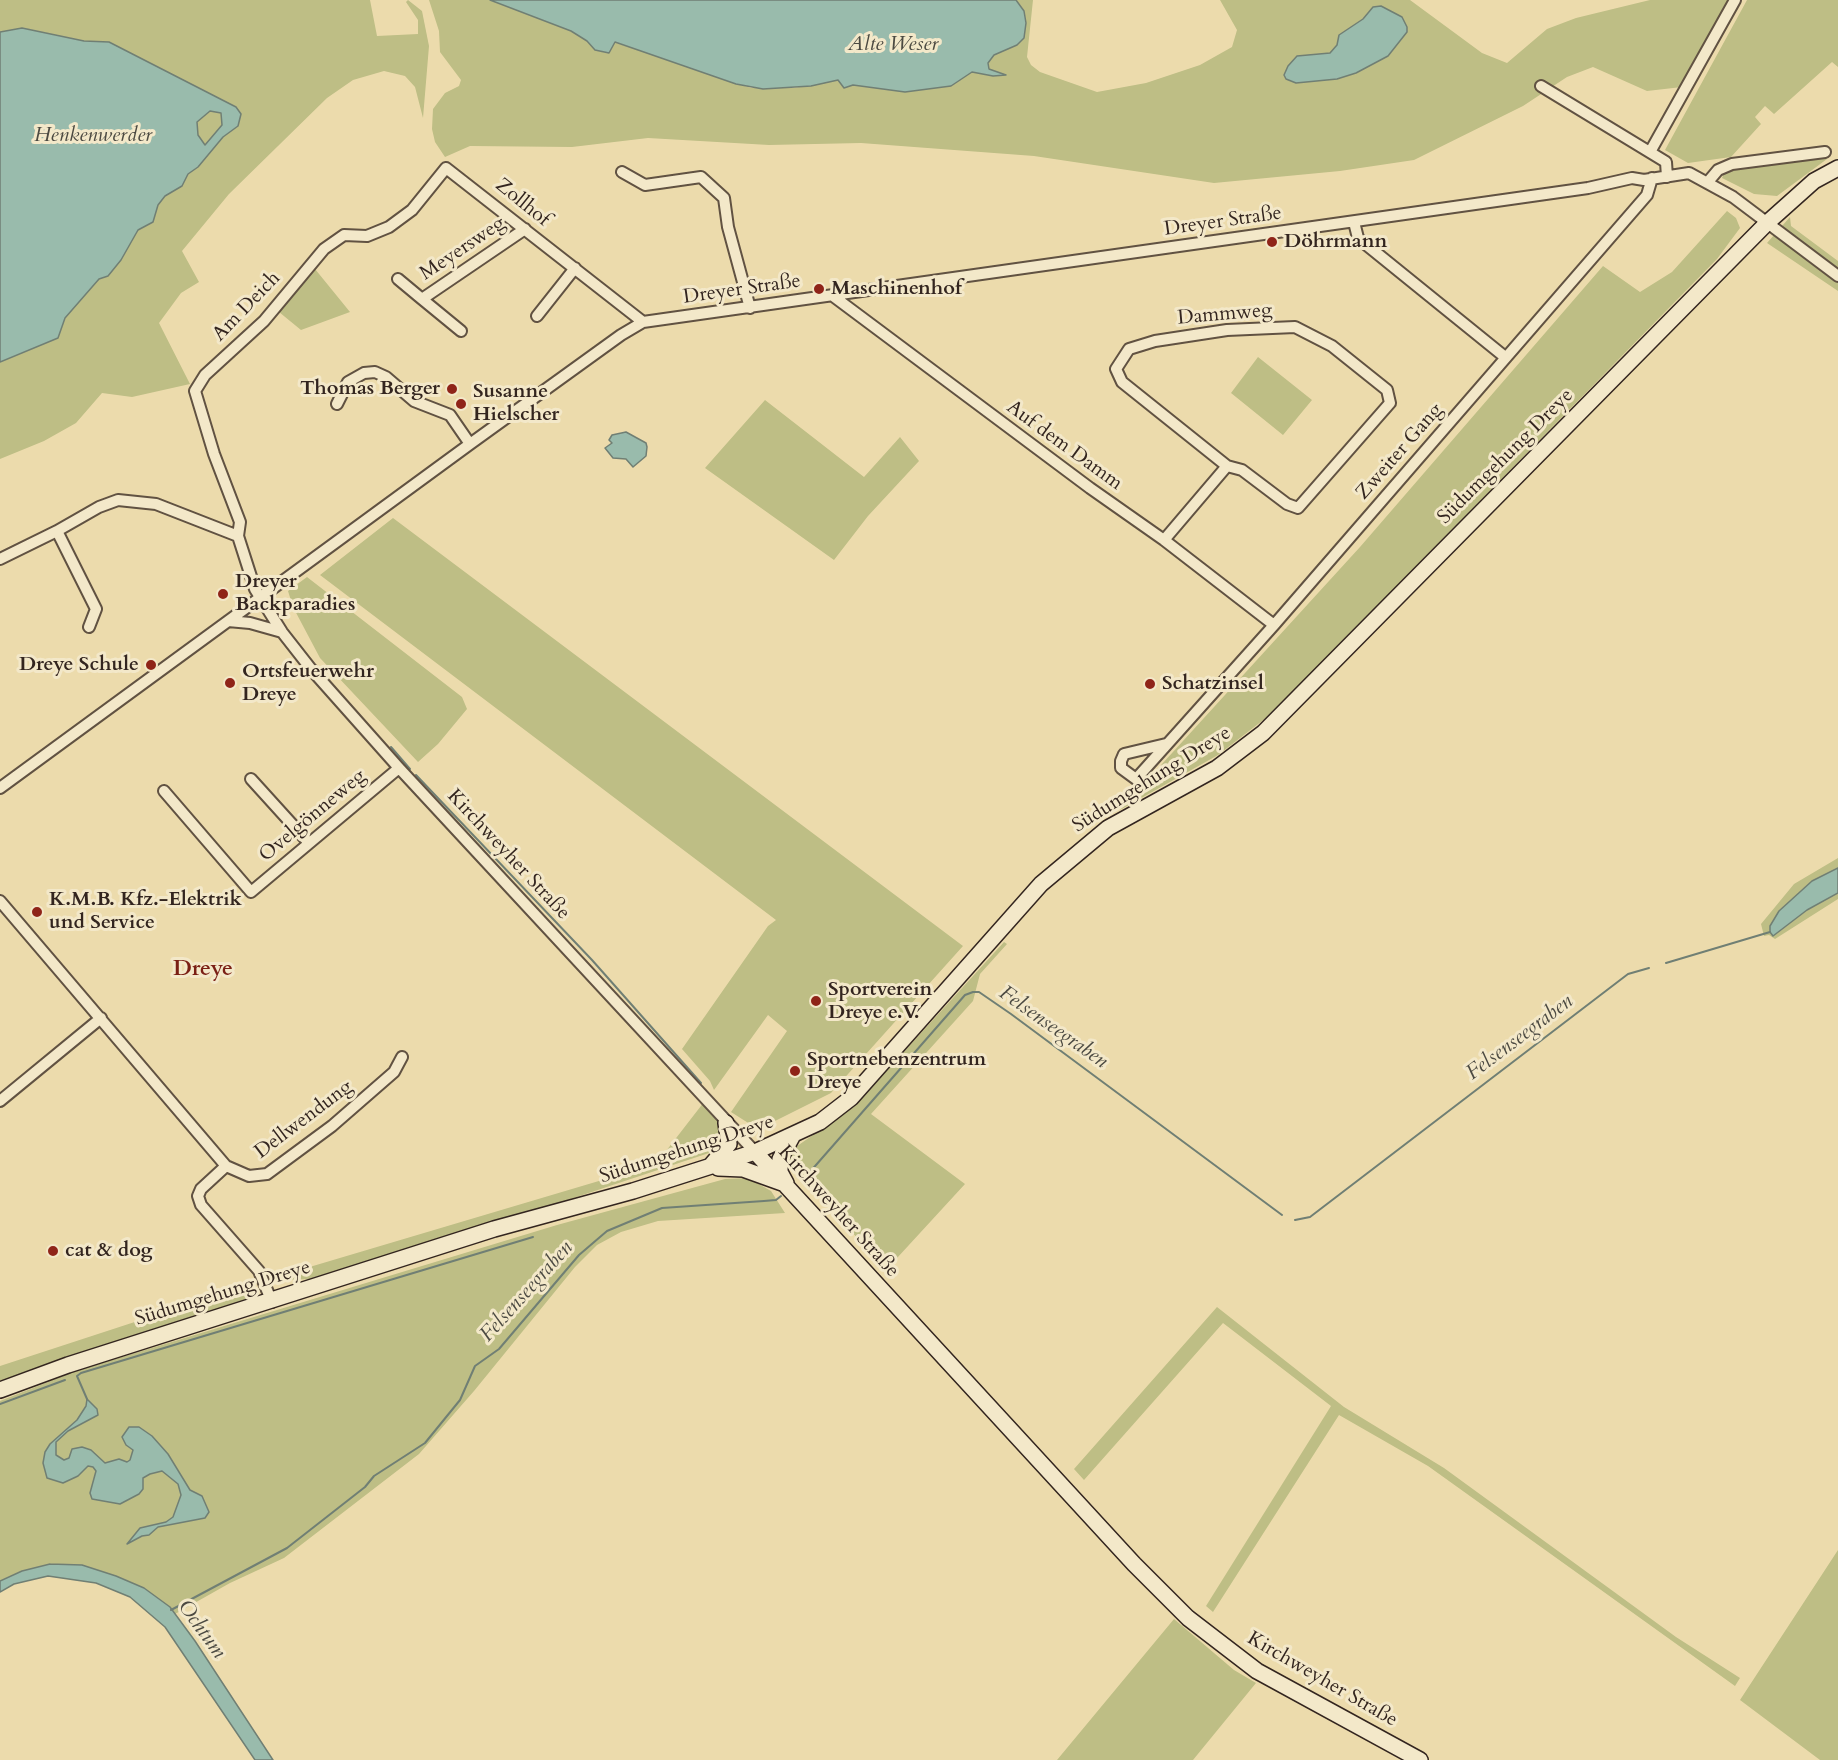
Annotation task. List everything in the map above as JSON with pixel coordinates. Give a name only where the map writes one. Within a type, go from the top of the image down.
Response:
[{"type":"main road","name":"Südumgehung Dreye","points":[[0,1390],[68,1365],[494,1230],[633,1191],[755,1152],[792,1137],[820,1122],[851,1098],[1041,884],[1108,828],[1217,768],[1270,726],[1767,223],[1814,181],[1838,168]]},
{"type":"main road","points":[[705,1168],[729,1144],[726,1123]]},
{"type":"main road","points":[[787,1185],[780,1172],[780,1158],[792,1137]]},
{"type":"main road","name":"Kirchweyher Straße","points":[[755,1152],[1134,1564],[1188,1618],[1257,1671],[1420,1760]]},
{"type":"main road","points":[[705,1168],[743,1169],[787,1185]]},
{"type":"street","points":[[1650,152],[1735,0]]},
{"type":"street","points":[[1541,86],[1666,162],[1667,177]]},
{"type":"street","points":[[1707,183],[1718,170],[1732,164],[1825,152]]},
{"type":"street","name":"Zollhof","points":[[447,168],[643,322]]},
{"type":"street","name":"Am Deich","points":[[260,598],[238,536],[240,522],[214,454],[195,391],[205,375],[264,321],[324,249],[344,235],[367,236],[389,228],[412,210],[447,168]]},
{"type":"street","points":[[622,172],[645,185],[701,177],[724,198],[728,228],[750,308]]},
{"type":"street","name":"Dreyer Straße","points":[[0,788],[470,444],[621,335],[643,322],[1588,188],[1632,178],[1667,177],[1689,172],[1733,197],[1838,276]]},
{"type":"street","name":"Zweiter Gang","points":[[1166,744],[1274,625],[1647,195],[1652,178]]},
{"type":"street","points":[[1354,222],[1358,238],[1505,357]]},
{"type":"street","name":"Meyersweg","points":[[422,299],[525,229]]},
{"type":"street","points":[[537,316],[575,268]]},
{"type":"street","name":"Meyersweg","points":[[398,279],[461,331]]},
{"type":"street","name":"Auf dem Damm","points":[[833,296],[1090,488],[1164,540],[1274,625]]},
{"type":"street","name":"Dammweg","points":[[1295,327],[1332,346],[1387,390],[1390,403],[1298,508],[1287,504],[1242,470],[1227,466],[1122,382],[1116,369],[1129,349],[1155,341],[1227,330],[1295,327]]},
{"type":"street","points":[[337,404],[348,382],[364,373],[375,372],[386,377],[414,401],[450,415],[470,444]]},
{"type":"street","points":[[1164,540],[1227,466]]},
{"type":"street","points":[[0,558],[117,500],[156,504],[238,536]]},
{"type":"street","points":[[57,531],[96,609],[89,627]]},
{"type":"street","name":"Kirchweyher Straße","points":[[260,598],[282,632],[311,669],[399,768],[755,1152]]},
{"type":"street","points":[[228,621],[250,623],[282,632]]},
{"type":"street","name":"Ovelgönneweg","points":[[164,791],[251,892],[399,768]]},
{"type":"street","points":[[251,779],[309,843]]},
{"type":"street","points":[[0,901],[226,1166],[201,1189],[198,1196],[201,1205],[259,1271],[272,1302]]},
{"type":"street","points":[[0,1101],[101,1018]]},
{"type":"street","name":"Dellwendung","points":[[226,1166],[249,1176],[267,1174],[332,1126],[394,1072],[402,1057]]},
{"type":"green space","points":[[0,0],[370,0],[377,36],[418,34],[418,20],[406,2],[408,0],[422,11],[429,46],[423,118],[415,87],[405,76],[384,71],[353,80],[327,98],[229,194],[182,251],[199,282],[181,293],[159,323],[190,384],[132,397],[102,393],[76,423],[44,441],[0,459],[0,362],[58,338],[65,318],[99,279],[121,260],[138,230],[153,222],[158,205],[165,195],[182,186],[188,174],[198,167],[223,137],[238,126],[240,114],[236,107],[109,42],[84,41],[23,28],[0,32]]},
{"type":"green space","points":[[429,0],[490,0],[571,31],[587,41],[595,50],[614,42],[751,88],[794,88],[838,80],[844,88],[853,85],[905,92],[951,86],[972,72],[993,76],[1004,75],[989,69],[988,63],[994,55],[1017,45],[1026,23],[1024,11],[1016,0],[1033,0],[1027,57],[1031,65],[1040,72],[1097,92],[1146,83],[1200,65],[1232,47],[1237,30],[1220,0],[1410,0],[1482,53],[1507,63],[1547,29],[1576,18],[1650,0],[1730,0],[1682,87],[1647,91],[1593,67],[1567,77],[1523,106],[1414,160],[1340,171],[1214,183],[1034,156],[861,143],[769,145],[648,138],[572,147],[470,146],[445,157],[435,142],[432,129],[433,109],[445,93],[459,86],[461,80],[440,52],[439,31]],"holes":[[[1373,7],[1388,56],[1356,73],[1321,55],[1330,53],[1337,45],[1339,35],[1363,19]]]},
{"type":"green space","points":[[1747,0],[1838,0],[1838,67],[1832,62],[1774,114],[1765,106],[1755,117],[1761,124],[1731,157],[1688,163],[1665,150]]},
{"type":"green space","points":[[210,111],[221,113],[222,125],[205,145],[198,135],[197,122]]},
{"type":"green space","points":[[1825,156],[1827,159],[1777,196],[1754,194],[1722,178],[1725,171]]},
{"type":"green space","points":[[1727,211],[1736,218],[1740,228],[1717,259],[1271,714],[1218,755],[1120,810],[1360,547],[1603,266],[1640,292],[1672,272]]},
{"type":"green space","points":[[1790,217],[1791,226],[1838,261],[1838,291],[1767,243]]},
{"type":"green space","points":[[315,269],[350,312],[301,330],[279,312]]},
{"type":"green space","points":[[1258,357],[1312,400],[1283,435],[1231,393]]},
{"type":"green space","points":[[765,400],[864,477],[900,437],[919,461],[868,516],[834,560],[705,468]]},
{"type":"green space","points":[[393,518],[963,946],[831,1093],[763,1127],[753,1126],[731,1112],[787,1031],[768,1015],[714,1090],[710,1081],[682,1049],[768,926],[776,920],[320,575]]},
{"type":"green space","points":[[307,577],[462,697],[467,709],[438,744],[418,762],[320,658],[293,607],[288,591]]},
{"type":"green space","points":[[1838,858],[1838,899],[1775,939],[1769,935],[1764,936],[1761,924],[1794,884]]},
{"type":"green space","points":[[1004,942],[1007,944],[980,974],[973,1001],[871,1114],[965,1184],[886,1270],[788,1161],[787,1156],[790,1151],[846,1112],[870,1089]]},
{"type":"green space","points":[[704,1102],[722,1127],[721,1149],[333,1278],[287,1280],[276,1277],[656,1164]]},
{"type":"green space","points":[[748,1178],[771,1191],[785,1213],[658,1221],[621,1232],[597,1245],[575,1267],[474,1391],[419,1454],[284,1558],[230,1583],[175,1614],[144,1588],[82,1565],[0,1581],[0,1401],[76,1371],[557,1225],[725,1179]]},
{"type":"green space","points":[[254,1283],[253,1291],[247,1299],[232,1306],[0,1383],[0,1366]]},
{"type":"green space","points":[[1217,1307],[1344,1407],[1444,1468],[1676,1637],[1740,1678],[1735,1686],[1428,1466],[1339,1415],[1213,1612],[1206,1606],[1331,1406],[1223,1323],[1084,1480],[1074,1469]]},
{"type":"green space","points":[[1838,1550],[1838,1760],[1820,1760],[1740,1700]]},
{"type":"green space","points":[[1174,1619],[1234,1670],[1256,1683],[1193,1760],[1057,1760]]},
{"type":"water","name":"Alte Weser","points":[[490,0],[1016,0],[1024,11],[1026,23],[1024,38],[1017,45],[994,55],[988,63],[989,69],[1006,75],[993,76],[972,72],[951,86],[905,92],[853,85],[844,88],[838,80],[811,86],[763,89],[736,84],[615,42],[609,53],[595,50],[587,41],[571,31]]},
{"type":"water","points":[[1381,6],[1402,17],[1407,27],[1407,32],[1388,56],[1356,73],[1337,79],[1296,83],[1286,79],[1284,75],[1288,66],[1297,56],[1330,53],[1337,45],[1339,35],[1363,19],[1373,7]]},
{"type":"water","name":"Henkenwerder","points":[[22,28],[84,41],[109,42],[236,107],[241,114],[238,126],[223,137],[198,167],[188,174],[182,186],[165,196],[158,205],[153,222],[138,230],[121,260],[108,276],[99,279],[65,318],[58,338],[0,362],[0,32]],"holes":[[[210,111],[221,113],[222,125],[205,145],[198,135],[197,122]]]},
{"type":"water","points":[[626,432],[646,443],[647,447],[646,456],[633,467],[626,459],[613,458],[605,448],[612,443],[609,440],[612,435]]},
{"type":"water","points":[[1838,868],[1838,893],[1807,910],[1773,936],[1770,926],[1779,911],[1812,881]]},
{"type":"water","points":[[87,1399],[97,1409],[98,1415],[68,1431],[56,1442],[56,1455],[64,1460],[69,1458],[72,1449],[82,1447],[91,1450],[105,1463],[119,1459],[127,1462],[133,1450],[126,1445],[122,1437],[129,1427],[139,1427],[152,1436],[168,1454],[190,1490],[202,1496],[209,1512],[205,1518],[158,1527],[149,1535],[127,1544],[140,1528],[166,1522],[173,1517],[181,1495],[178,1484],[162,1471],[150,1474],[143,1478],[143,1489],[139,1494],[120,1504],[92,1499],[90,1493],[96,1471],[93,1467],[88,1466],[78,1476],[63,1483],[47,1478],[43,1463],[45,1452],[50,1444],[77,1420],[86,1406]]},
{"type":"water","points":[[50,1564],[82,1565],[116,1576],[144,1588],[170,1607],[273,1760],[255,1760],[165,1627],[130,1597],[96,1583],[48,1576],[14,1584],[0,1592],[0,1581],[22,1571]]},
{"type":"waterway","points":[[391,747],[410,769]]},
{"type":"waterway","points":[[416,775],[592,960],[701,1083]]},
{"type":"waterway","name":"Felsenseegraben","points":[[1666,963],[1770,932]]},
{"type":"waterway","name":"Felsenseegraben","points":[[1295,1220],[1310,1217],[1628,974],[1649,968]]},
{"type":"waterway","name":"Felsenseegraben","points":[[809,1173],[965,995],[979,992],[1282,1215]]},
{"type":"waterway","name":"Felsenseegraben","points":[[171,1610],[287,1548],[365,1487],[374,1476],[425,1443],[460,1400],[475,1366],[499,1349],[579,1255],[607,1231],[662,1208],[776,1200],[781,1196]]},
{"type":"waterway","points":[[87,1399],[77,1376],[81,1373],[533,1237]]},
{"type":"waterway","points":[[0,1404],[65,1380]]},
{"type":"place","name":"Döhrmann","points":[[1272,242]]},
{"type":"place","name":"Maschinenhof","points":[[819,289]]},
{"type":"place","name":"Thomas Berger","points":[[452,389]]},
{"type":"place","name":"Susanne Hielscher","points":[[461,404]]},
{"type":"place","name":"Dreyer Backparadies","points":[[223,594]]},
{"type":"place","name":"Dreye Schule","points":[[151,665]]},
{"type":"place","name":"Ortsfeuerwehr Dreye","points":[[230,683]]},
{"type":"place","name":"Schatzinsel","points":[[1150,684]]},
{"type":"place","name":"K.M.B. Kfz.-Elektrik und Service","points":[[37,912]]},
{"type":"place","name":"Sportverein Dreye e.V.","points":[[816,1001]]},
{"type":"place","name":"Sportnebenzentrum Dreye","points":[[795,1071]]},
{"type":"place","name":"cat & dog","points":[[53,1251]]},
{"type":"district","name":"Dreye","points":[[203,970]]},
{"type":"water label","name":"Ochtum","points":[[201,1630]]}]
